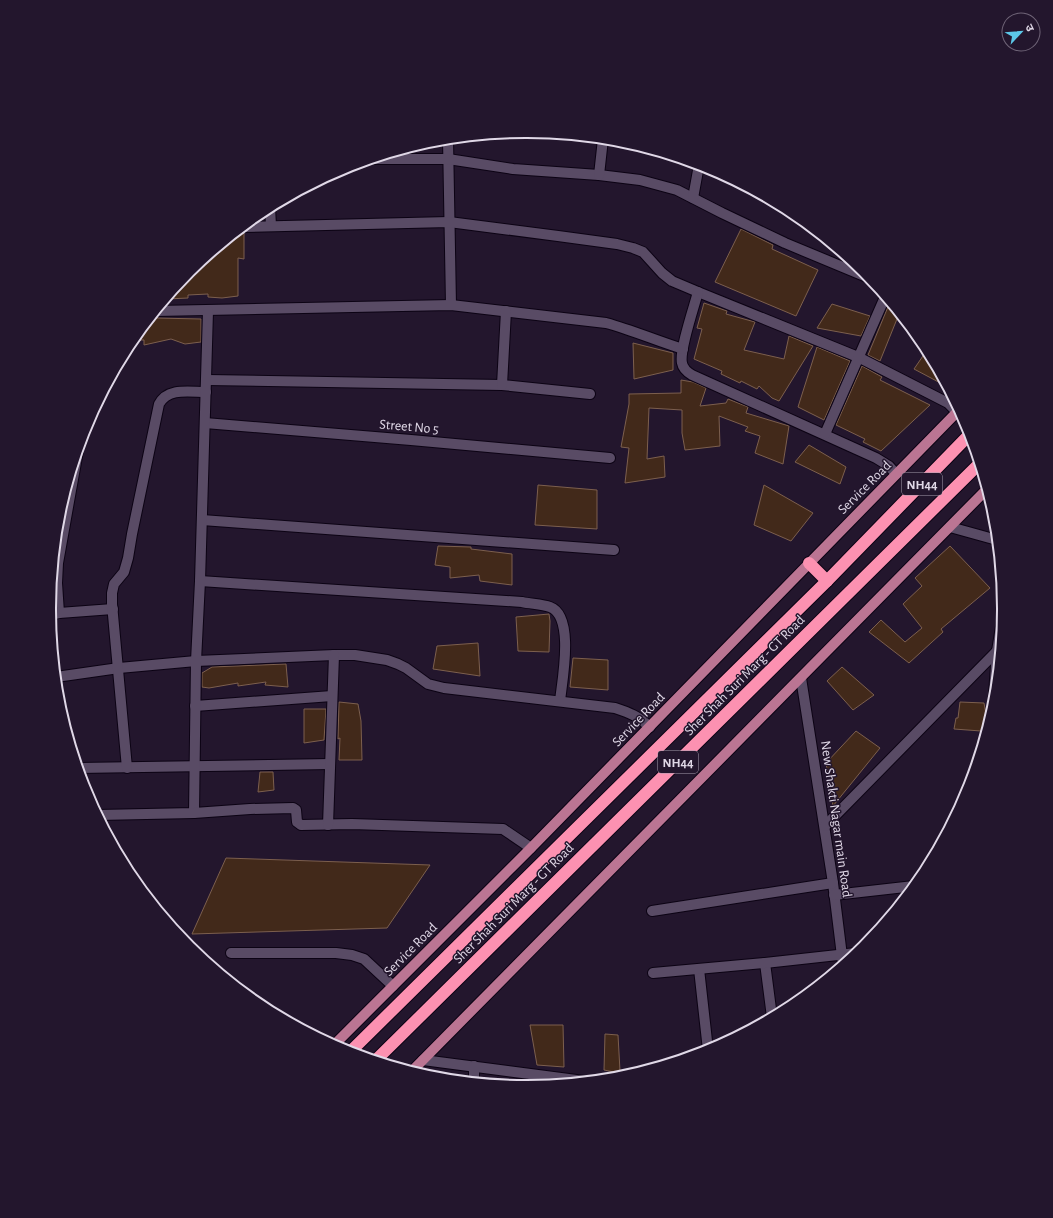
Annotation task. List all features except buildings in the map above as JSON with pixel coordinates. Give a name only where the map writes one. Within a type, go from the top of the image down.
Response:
[{"type":"highway","name":"NH44","points":[[827,581],[965,439]]},
{"type":"highway","name":"Sher Shah Suri Marg - GT Road","points":[[380,1056],[975,468]]},
{"type":"highway","points":[[809,563],[827,581]]},
{"type":"highway","name":"Sher Shah Suri Marg - GT Road","points":[[355,1047],[827,581]]},
{"type":"main road","name":"Service Road","points":[[338,1041],[531,848],[954,415]]},
{"type":"main road","points":[[417,1066],[983,494]]},
{"type":"street","points":[[599,175],[602,145]]},
{"type":"street","points":[[448,146],[451,305]]},
{"type":"street","points":[[387,160],[448,159],[513,169],[599,175],[640,180],[676,190],[785,243],[855,272]]},
{"type":"street","points":[[694,198],[698,171]]},
{"type":"street","points":[[270,215],[271,226]]},
{"type":"street","points":[[253,227],[449,222],[617,244],[633,248],[643,252],[662,273],[672,281],[858,358],[949,404]]},
{"type":"street","points":[[698,292],[683,349],[682,363],[686,372],[876,458],[888,466],[896,474]]},
{"type":"street","points":[[825,434],[883,302]]},
{"type":"street","points":[[163,311],[451,305],[606,323],[628,329],[683,349]]},
{"type":"street","points":[[194,813],[196,661],[207,380],[208,311]]},
{"type":"street","points":[[502,385],[506,311]]},
{"type":"street","points":[[207,380],[502,385],[590,394]]},
{"type":"street","points":[[127,768],[112,593],[114,584],[124,572],[128,558],[159,404],[162,398],[173,392],[206,392]]},
{"type":"street","name":"Street No 5","points":[[205,423],[610,458]]},
{"type":"street","points":[[59,557],[70,495]]},
{"type":"street","points":[[202,520],[614,550]]},
{"type":"street","points":[[950,527],[991,538]]},
{"type":"street","points":[[57,586],[58,573]]},
{"type":"street","points":[[200,581],[522,602],[551,607],[560,614],[564,630],[565,649],[560,701]]},
{"type":"street","points":[[56,614],[113,609]]},
{"type":"street","points":[[825,826],[995,654]]},
{"type":"street","points":[[328,825],[334,655]]},
{"type":"street","points":[[61,676],[119,668],[196,661],[355,655],[392,662],[406,668],[428,684],[444,688],[615,708],[640,718],[650,727]]},
{"type":"street","name":"New Shakti Nagar main Road","points":[[801,678],[825,826],[842,958]]},
{"type":"street","points":[[195,706],[332,696]]},
{"type":"street","points":[[84,768],[330,764]]},
{"type":"street","points":[[104,814],[194,813],[293,808],[296,810],[297,822],[299,825],[503,829],[531,848]]},
{"type":"street","points":[[652,911],[833,883]]},
{"type":"street","points":[[834,896],[906,887]]},
{"type":"street","points":[[231,953],[336,953],[352,955],[364,959],[393,986]]},
{"type":"street","points":[[653,973],[765,963],[840,960]]},
{"type":"street","points":[[765,963],[771,1010]]},
{"type":"street","points":[[699,969],[707,1044]]},
{"type":"street","points":[[423,1060],[474,1066],[540,1079]]},
{"type":"street","points":[[474,1066],[474,1076]]}]
